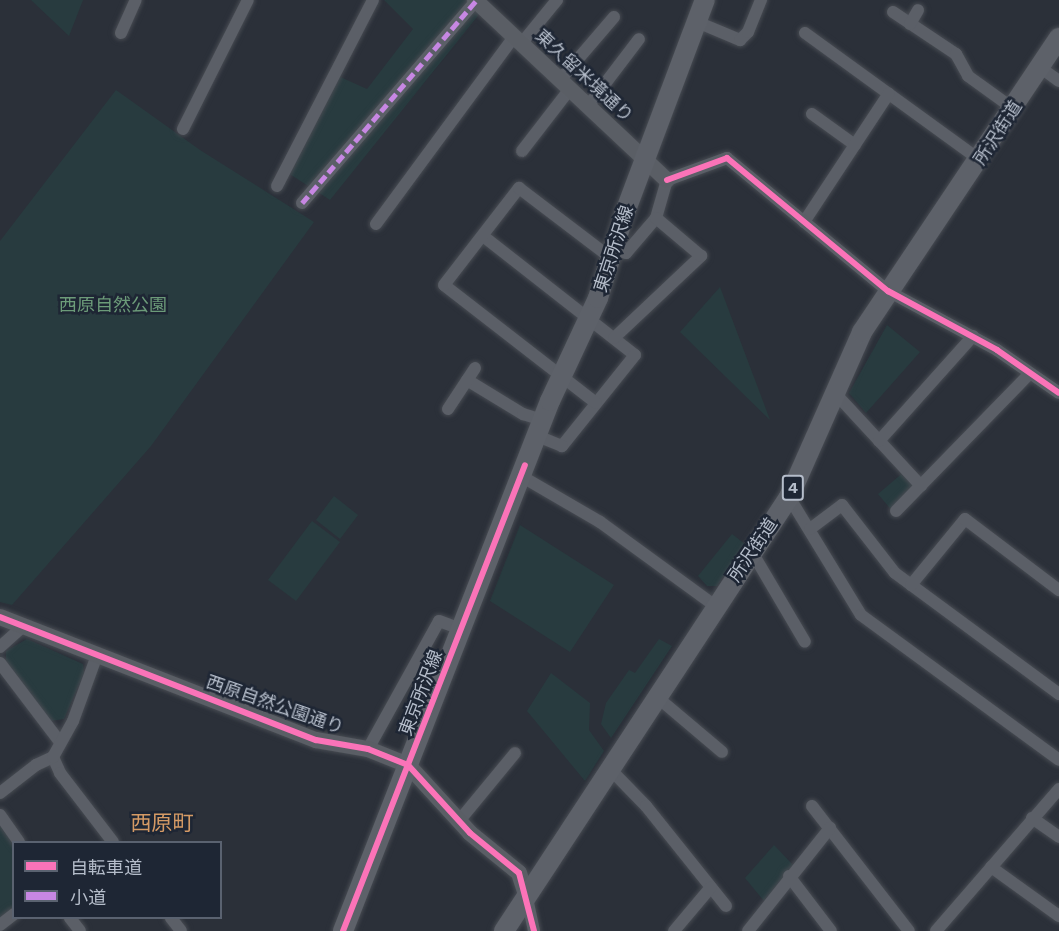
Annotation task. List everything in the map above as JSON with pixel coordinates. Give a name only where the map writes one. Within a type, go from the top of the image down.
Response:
[{"type":"main road","name":"東京所沢線","points":[[343,931],[540,428],[561,376],[590,319],[699,7]]},
{"type":"main road","name":"所沢街道","points":[[504,931],[789,497],[862,332],[1014,109],[1059,38]]},
{"type":"street","points":[[121,33],[136,0]]},
{"type":"street","points":[[183,129],[248,0]]},
{"type":"street","points":[[277,186],[373,0]]},
{"type":"street","points":[[376,224],[518,40],[557,0]]},
{"type":"street","points":[[699,7],[740,40],[748,32],[761,0]]},
{"type":"street","points":[[302,203],[476,1]]},
{"type":"street","name":"東久留米境通り","points":[[476,1],[667,180]]},
{"type":"street","points":[[910,24],[918,10]]},
{"type":"street","points":[[892,12],[956,54],[968,76],[1014,109]]},
{"type":"street","points":[[522,151],[565,85],[614,17]]},
{"type":"street","points":[[805,33],[980,159]]},
{"type":"street","points":[[588,106],[639,39]]},
{"type":"street","points":[[1041,68],[1059,81]]},
{"type":"street","points":[[804,222],[889,93]]},
{"type":"street","points":[[812,114],[855,145]]},
{"type":"street","points":[[596,403],[444,285],[519,188],[612,253],[626,253],[656,218],[667,180],[727,158],[888,291],[973,336],[1059,393]]},
{"type":"street","points":[[614,338],[701,256],[656,218]]},
{"type":"street","points":[[467,380],[522,414],[562,446],[635,355],[483,236]]},
{"type":"street","points":[[879,441],[973,336]]},
{"type":"street","points":[[448,409],[475,368]]},
{"type":"street","points":[[896,511],[1029,374]]},
{"type":"street","points":[[834,392],[921,486]]},
{"type":"street","points":[[521,476],[600,522],[716,606]]},
{"type":"street","points":[[789,497],[861,615],[1059,760]]},
{"type":"street","points":[[810,529],[842,505],[895,573],[1059,694]]},
{"type":"street","points":[[911,585],[964,519],[1059,590]]},
{"type":"street","points":[[752,552],[805,642]]},
{"type":"street","name":"西原自然公園通り","points":[[0,617],[316,740],[368,749],[408,765],[459,821],[519,873],[534,931]]},
{"type":"street","points":[[368,749],[439,621],[461,629]]},
{"type":"street","points":[[0,647],[23,626]]},
{"type":"street","points":[[0,793],[36,765],[53,757],[73,721],[97,655]]},
{"type":"street","points":[[0,663],[60,742]]},
{"type":"street","points":[[657,697],[722,752]]},
{"type":"street","points":[[459,821],[515,753]]},
{"type":"street","points":[[53,757],[60,773],[111,841]]},
{"type":"street","points":[[610,769],[646,806],[726,906]]},
{"type":"street","points":[[936,931],[1059,789]]},
{"type":"street","points":[[813,806],[909,931]]},
{"type":"street","points":[[0,815],[18,841]]},
{"type":"street","points":[[1032,818],[1059,837]]},
{"type":"street","points":[[748,931],[789,876],[830,828]]},
{"type":"street","points":[[991,867],[1059,916]]},
{"type":"street","points":[[789,876],[831,931]]},
{"type":"street","points":[[670,928],[711,887]]},
{"type":"street","points":[[0,925],[12,916]]},
{"type":"street","points":[[71,919],[80,931]]},
{"type":"street","points":[[172,919],[181,931]]},
{"type":"green space","points":[[31,0],[83,0],[69,36]]},
{"type":"green space","points":[[384,0],[468,0],[481,12],[330,200],[288,173],[338,76],[367,89],[413,29]]},
{"type":"green space","name":"西原自然公園","points":[[116,90],[200,150],[314,222],[151,446],[12,605],[0,602],[0,241]]},
{"type":"green space","points":[[720,287],[770,420],[680,332]]},
{"type":"green space","points":[[887,325],[920,352],[866,413],[849,393]]},
{"type":"green space","points":[[905,471],[918,486],[893,512],[878,494]]},
{"type":"green space","points":[[334,496],[358,515],[340,539],[316,520]]},
{"type":"green space","points":[[312,521],[340,542],[296,601],[268,580]]},
{"type":"green space","points":[[520,525],[614,585],[570,652],[490,601]]},
{"type":"green space","points":[[732,534],[745,544],[717,586],[707,586],[698,576]]},
{"type":"green space","points":[[27,639],[83,664],[84,673],[64,719],[51,721],[6,664],[6,651]]},
{"type":"green space","points":[[659,639],[672,646],[611,738],[601,724],[606,703],[629,670],[635,673]]},
{"type":"green space","points":[[551,673],[590,703],[589,730],[604,751],[585,781],[527,711]]},
{"type":"green space","points":[[0,818],[13,841],[12,910],[0,919]]},
{"type":"green space","points":[[774,845],[794,866],[764,901],[745,878]]},
{"type":"marked path","points":[[302,203],[476,1]]},
{"type":"cycle path","points":[[667,180],[727,158],[888,291],[997,350],[1059,393]]},
{"type":"cycle path","points":[[343,931],[525,465]]},
{"type":"cycle path","points":[[0,617],[316,740],[368,749],[408,765],[470,833],[519,873],[534,931]]},
{"type":"district","name":"西原町","points":[[162,823]]}]
